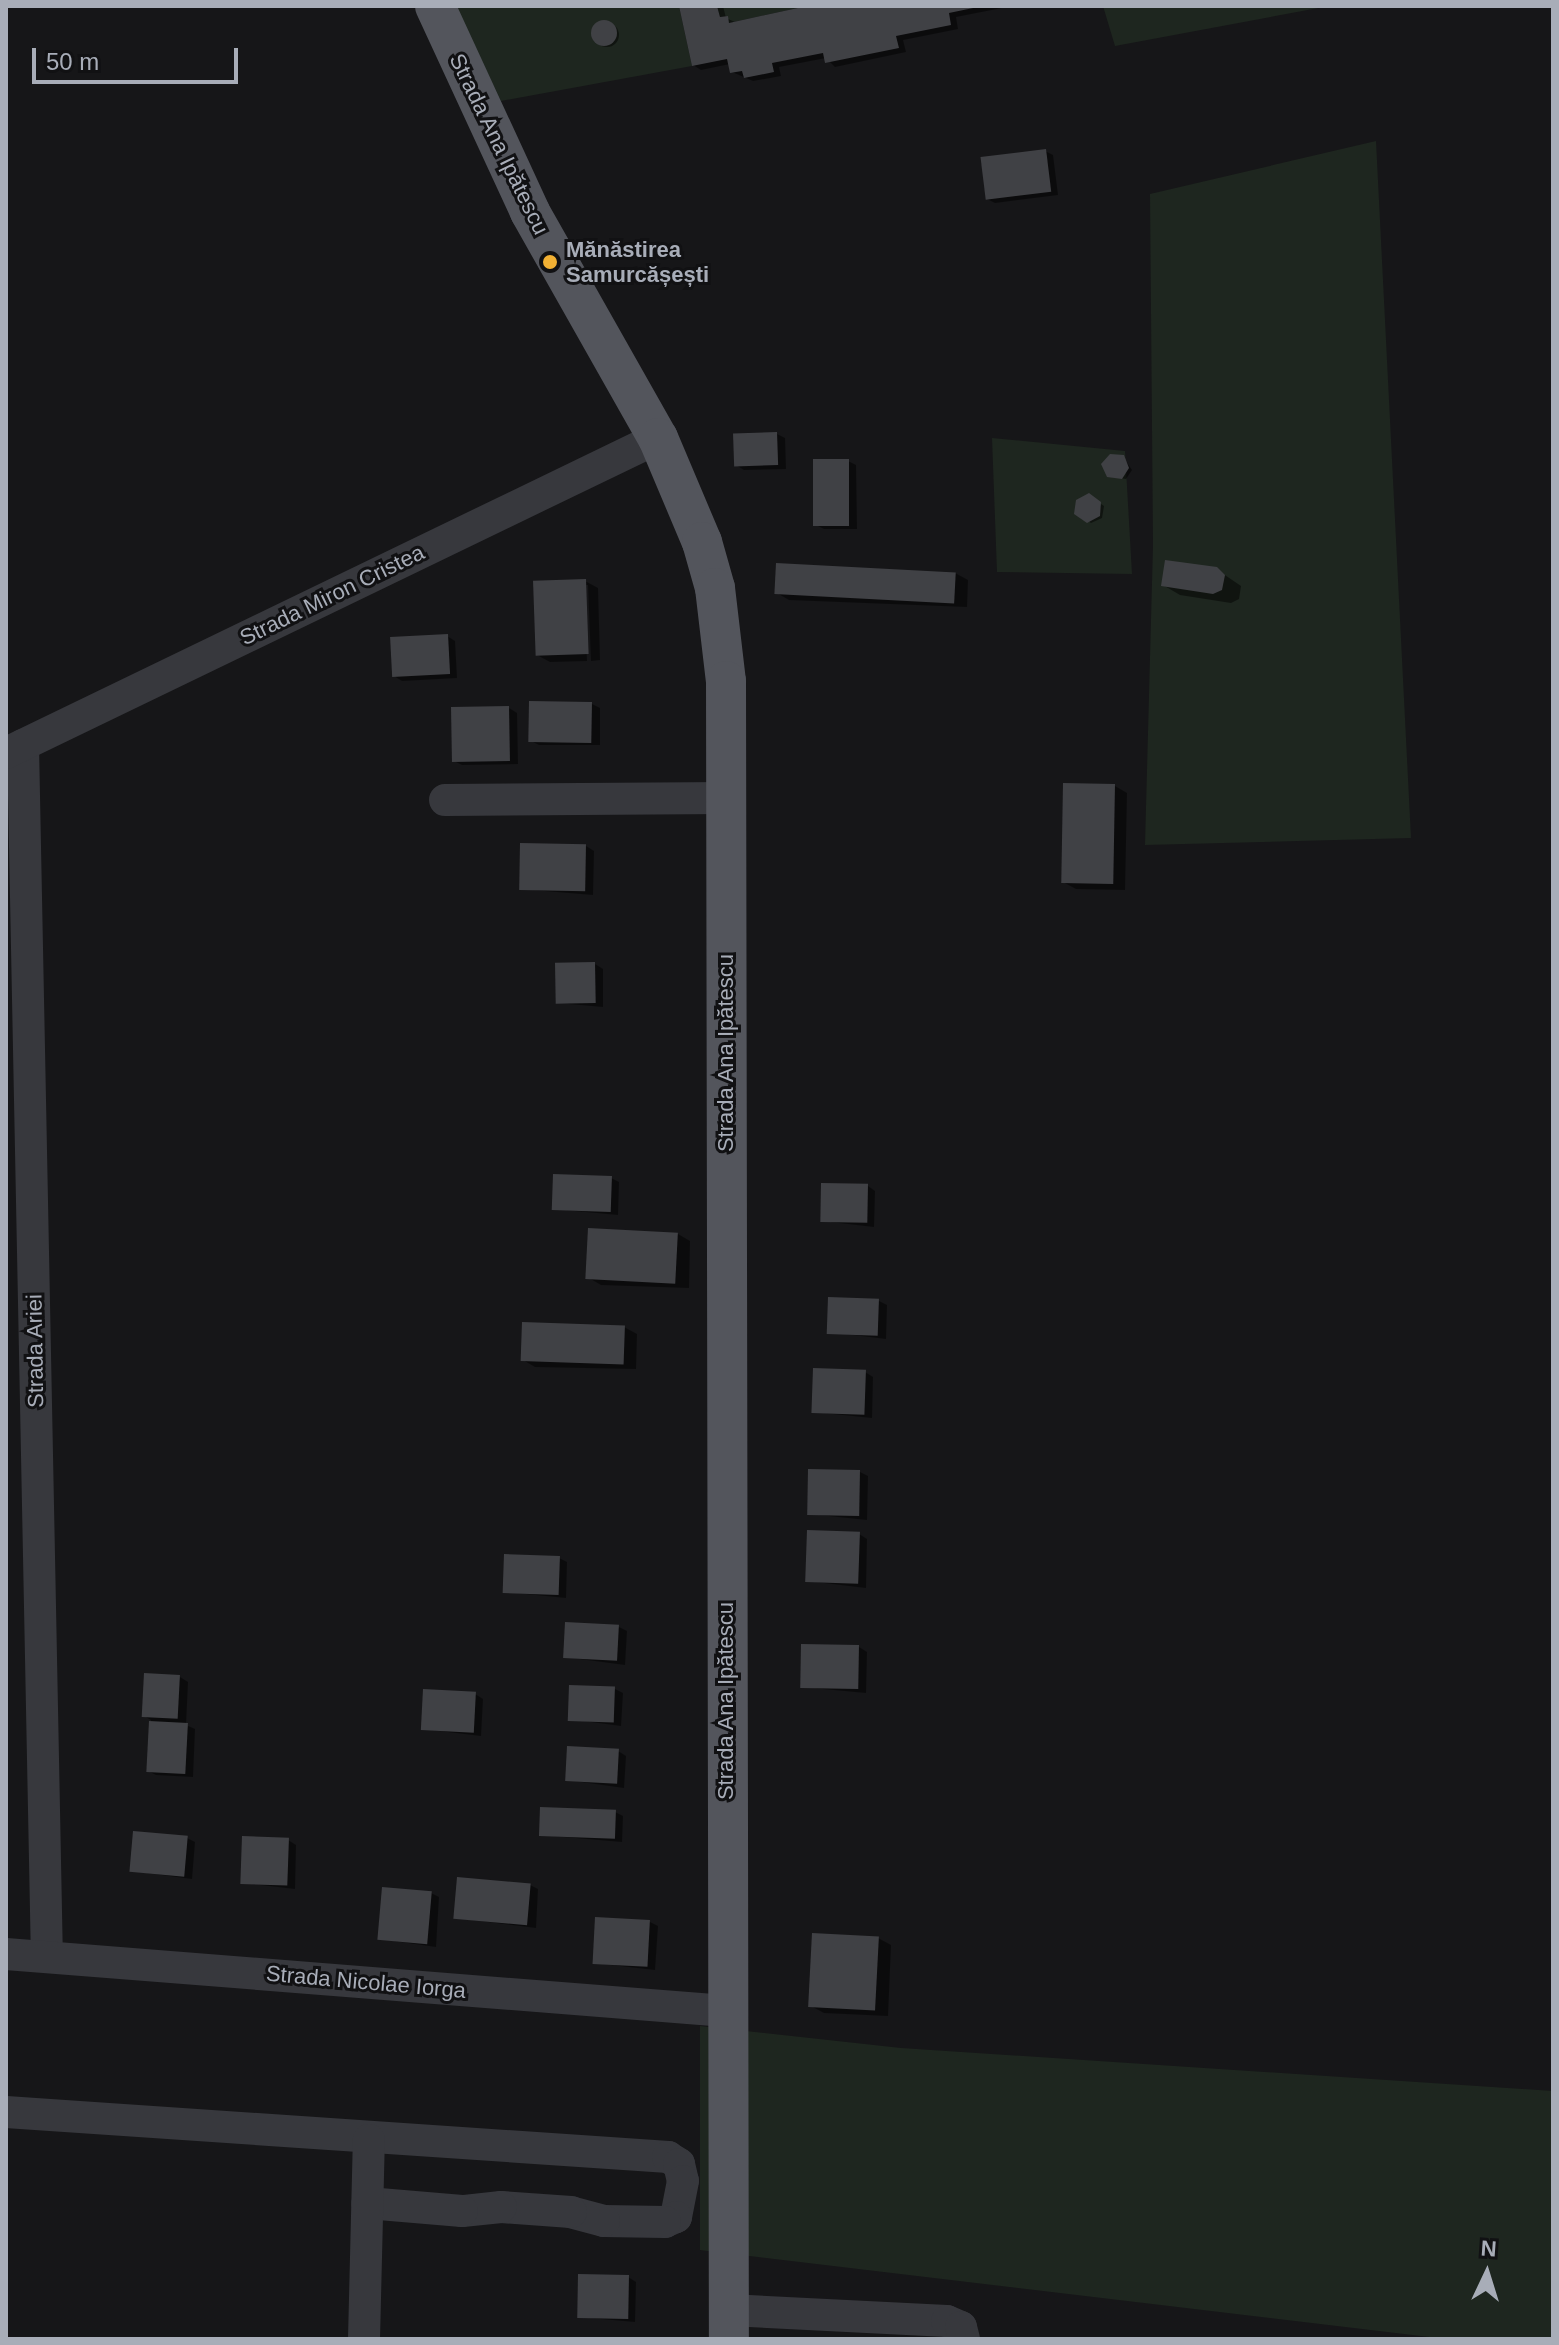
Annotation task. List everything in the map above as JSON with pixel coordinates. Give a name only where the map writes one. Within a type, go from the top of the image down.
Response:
[{"type":"main road","name":"Strada Ana Ipătescu","points":[[435,6],[530,212],[658,438],[702,542],[715,588],[726,681],[726,2011],[729,2325]]},
{"type":"street","name":"Strada Miron Cristea","points":[[15,749],[658,438]]},
{"type":"street","name":"Strada Ariei","points":[[15,749],[47,1957]]},
{"type":"street","points":[[445,800],[726,798]]},
{"type":"street","name":"Strada Nicolae Iorga","points":[[6,1954],[726,2011]]},
{"type":"street","points":[[6,2112],[369,2140],[668,2157],[679,2164],[683,2201],[676,2217],[641,2223],[543,2210],[462,2211],[367,2203]]},
{"type":"street","points":[[364,2339],[369,2140]]},
{"type":"street","points":[[683,2201],[727,2188]]},
{"type":"street","points":[[729,2325],[947,2321],[961,2327],[964,2339]]},
{"type":"shaded area","points":[[455,6],[679,6],[692,66],[501,101]]},
{"type":"shaded area","points":[[717,6],[807,6],[729,23],[727,16],[720,17]]},
{"type":"shaded area","points":[[1103,6],[1329,6],[1115,46]]},
{"type":"shaded area","points":[[1376,141],[1411,838],[1145,845],[1153,545],[1150,194]]},
{"type":"shaded area","points":[[992,438],[1125,451],[1132,574],[997,572]]},
{"type":"shaded area","points":[[700,2026],[901,2048],[1553,2091],[1553,2339],[1446,2339],[700,2250]]},
{"type":"building","points":[[679,6],[717,6],[720,17],[728,16],[729,23],[807,6],[978,7],[949,13],[951,25],[896,36],[899,48],[825,63],[823,53],[772,63],[774,72],[744,78],[742,71],[730,73],[727,59],[692,66]]},
{"type":"building","points":[[604,20],[613,24],[617,33],[613,42],[604,46],[595,42],[591,33],[595,24]]},
{"type":"building","points":[[1046,149],[1051,192],[986,200],[980,157]]},
{"type":"building","points":[[777,432],[778,465],[734,467],[733,434]]},
{"type":"building","points":[[1110,454],[1124,455],[1129,468],[1122,479],[1107,477],[1101,464]]},
{"type":"building","points":[[813,459],[849,459],[849,526],[813,526]]},
{"type":"building","points":[[1089,493],[1101,502],[1100,516],[1087,523],[1074,514],[1076,500]]},
{"type":"building","points":[[1165,560],[1217,567],[1225,575],[1222,590],[1213,594],[1161,586]]},
{"type":"building","points":[[776,563],[956,572],[954,603],[774,594]]},
{"type":"building","points":[[586,579],[589,654],[536,656],[533,581]]},
{"type":"building","points":[[448,634],[450,674],[392,677],[390,637]]},
{"type":"building","points":[[529,701],[592,702],[591,743],[528,742]]},
{"type":"building","points":[[509,706],[510,761],[452,762],[451,707]]},
{"type":"building","points":[[1063,783],[1115,784],[1113,884],[1061,883]]},
{"type":"building","points":[[520,843],[586,844],[585,891],[519,890]]},
{"type":"building","points":[[595,962],[596,1003],[556,1004],[555,963]]},
{"type":"building","points":[[553,1174],[612,1176],[611,1212],[552,1210]]},
{"type":"building","points":[[821,1183],[868,1184],[867,1223],[820,1222]]},
{"type":"building","points":[[588,1228],[678,1233],[675,1284],[585,1279]]},
{"type":"building","points":[[828,1297],[879,1299],[878,1336],[827,1334]]},
{"type":"building","points":[[522,1322],[625,1326],[624,1365],[521,1361]]},
{"type":"building","points":[[813,1368],[866,1370],[864,1415],[811,1413]]},
{"type":"building","points":[[808,1469],[860,1470],[859,1516],[807,1515]]},
{"type":"building","points":[[807,1530],[860,1532],[858,1584],[805,1582]]},
{"type":"building","points":[[504,1554],[560,1556],[559,1595],[503,1593]]},
{"type":"building","points":[[565,1622],[619,1625],[617,1661],[563,1658]]},
{"type":"building","points":[[801,1644],[859,1645],[858,1689],[800,1688]]},
{"type":"building","points":[[144,1673],[180,1675],[178,1719],[142,1717]]},
{"type":"building","points":[[569,1685],[615,1687],[614,1723],[568,1721]]},
{"type":"building","points":[[423,1689],[476,1692],[474,1733],[421,1730]]},
{"type":"building","points":[[149,1721],[188,1723],[185,1774],[146,1772]]},
{"type":"building","points":[[567,1746],[619,1749],[617,1784],[565,1781]]},
{"type":"building","points":[[540,1807],[616,1810],[615,1839],[539,1836]]},
{"type":"building","points":[[133,1831],[188,1836],[184,1877],[129,1872]]},
{"type":"building","points":[[242,1836],[289,1838],[287,1886],[240,1884]]},
{"type":"building","points":[[457,1877],[531,1883],[527,1925],[453,1919]]},
{"type":"building","points":[[382,1887],[432,1891],[427,1944],[377,1940]]},
{"type":"building","points":[[595,1917],[650,1920],[647,1967],[593,1964]]},
{"type":"building","points":[[812,1933],[879,1937],[875,2010],[808,2007]]},
{"type":"building","points":[[578,2274],[629,2275],[628,2319],[577,2318]]},
{"type":"place","name":"Mănăstirea Samurcășești","points":[[550,262]]}]
